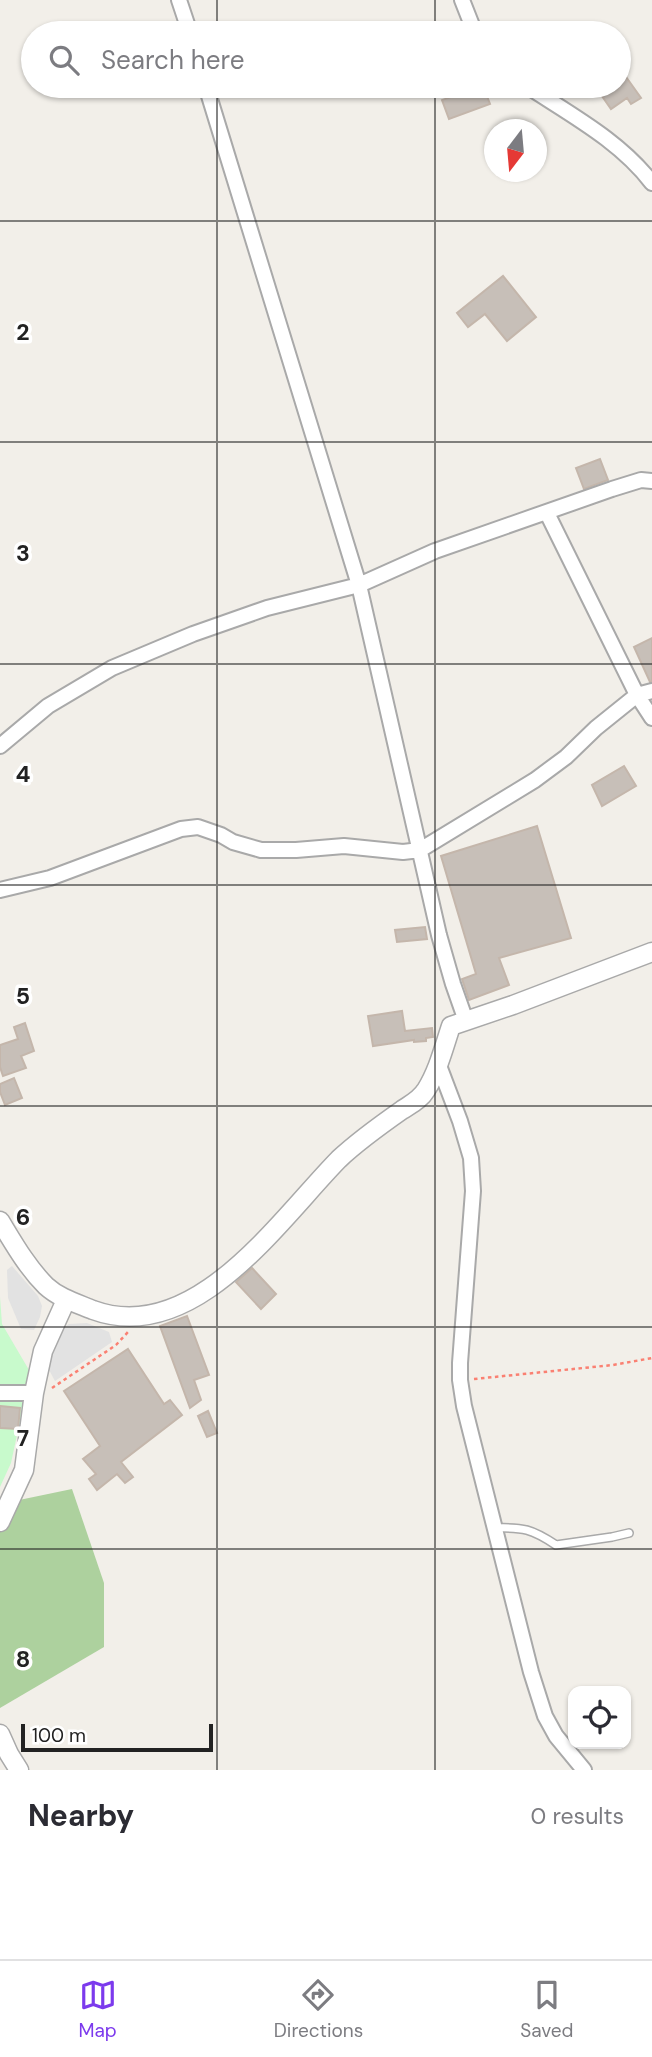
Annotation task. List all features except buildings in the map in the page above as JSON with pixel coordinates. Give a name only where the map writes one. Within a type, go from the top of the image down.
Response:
[{"type":"street","points":[[179,0],[186,21]]},
{"type":"street","points":[[462,0],[470,21]]},
{"type":"street","points":[[210,98],[359,585],[439,935],[466,1021]]},
{"type":"street","points":[[545,98],[620,150],[652,183]]},
{"type":"street","points":[[0,746],[48,706],[112,668],[193,634],[267,608],[359,585],[435,551],[641,480],[652,481]]},
{"type":"street","points":[[547,513],[637,695],[652,718]]},
{"type":"street","points":[[0,890],[50,878],[181,829],[198,827],[261,850],[344,846],[403,852],[420,850],[535,780],[566,757],[637,695],[652,691]]},
{"type":"street","points":[[0,1221],[27,1264],[48,1287],[66,1300],[105,1314],[141,1316],[178,1306],[227,1276],[341,1157],[417,1101],[426,1091],[451,1026],[652,952]]},
{"type":"street","points":[[438,1063],[471,1158],[472,1191],[460,1380],[464,1406],[531,1672],[545,1716],[556,1735],[584,1770]]},
{"type":"street","points":[[0,1522],[24,1470],[34,1393],[43,1351],[66,1300]]},
{"type":"street","points":[[0,1393],[34,1393]]},
{"type":"street","points":[[0,1734],[19,1770]]},
{"type":"lane","points":[[495,1528],[517,1527],[537,1532],[556,1545],[629,1533]]},
{"type":"path","points":[[34,1393],[47,1391],[117,1345],[141,1316]]},
{"type":"path","points":[[460,1380],[613,1365],[652,1358]]},
{"type":"green space","points":[[0,1297],[2,1324],[29,1370],[11,1463],[0,1487]]},
{"type":"green space","points":[[72,1489],[104,1583],[104,1647],[0,1708],[0,1504]]},
{"type":"shaded area","points":[[12,1266],[38,1296],[42,1306],[34,1330],[21,1329],[8,1298],[7,1270]]},
{"type":"shaded area","points":[[87,1323],[109,1332],[112,1342],[55,1381],[47,1366],[59,1331],[69,1324]]}]
